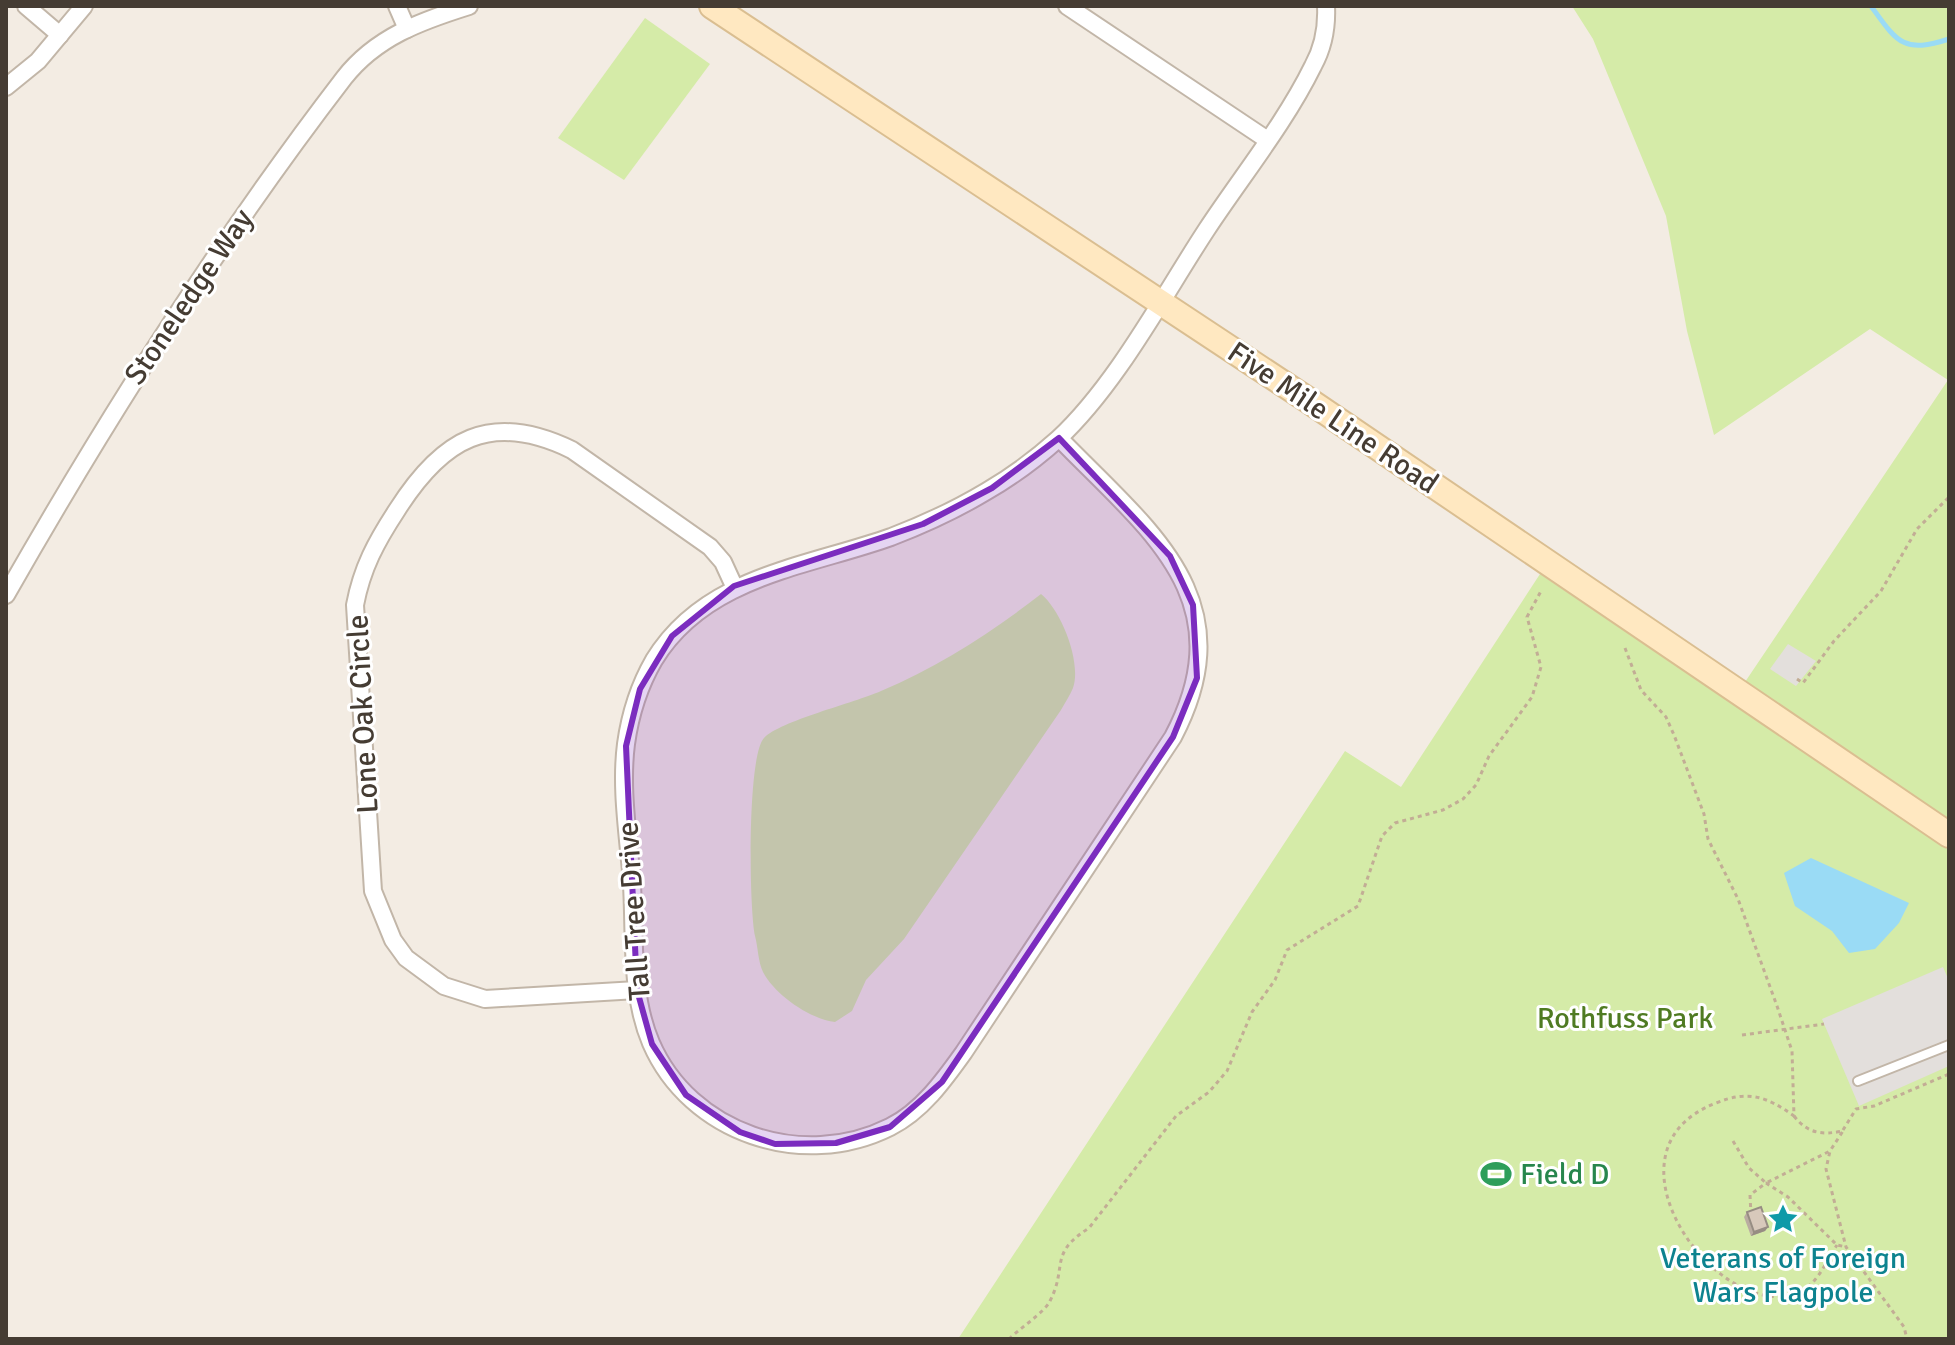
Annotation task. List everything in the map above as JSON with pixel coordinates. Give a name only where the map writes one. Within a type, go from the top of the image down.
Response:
[{"type":"main road","name":"Five Mile Line Road","points":[[712,6],[1159,302],[1949,835]]},
{"type":"street","points":[[26,6],[60,35]]},
{"type":"street","points":[[6,87],[38,61],[84,6]]},
{"type":"street","points":[[397,6],[407,29]]},
{"type":"street","name":"Stoneledge Way","points":[[6,595],[96,437],[241,218],[357,62],[389,37],[469,6]]},
{"type":"street","points":[[1067,6],[1266,139]]},
{"type":"street","name":"Tall Tree Drive","points":[[1059,438],[1170,556],[1193,605],[1199,653],[1190,705],[1173,737],[942,1082],[890,1127],[836,1143],[775,1144],[740,1132],[711,1116],[686,1095],[652,1044],[637,990],[625,783],[626,746],[632,716],[645,679],[672,636],[734,586],[923,524],[992,488],[1059,438],[1114,370],[1314,65],[1325,32],[1326,6]]},
{"type":"street","name":"Lone Oak Circle","points":[[637,990],[485,999],[462,994],[424,974],[393,940],[373,891],[355,605],[360,580],[371,549],[409,491],[439,455],[483,435],[506,431],[551,439],[572,450],[710,547],[723,562],[734,586]]},
{"type":"lane","points":[[1858,1081],[1949,1045]]},
{"type":"path","points":[[1797,679],[1803,683],[1834,641],[1871,604],[1917,529],[1949,497]]},
{"type":"path","points":[[1009,1339],[1049,1305],[1058,1279],[1061,1253],[1072,1239],[1089,1228],[1176,1116],[1209,1092],[1227,1071],[1252,1012],[1275,980],[1287,950],[1358,906],[1382,836],[1395,823],[1443,810],[1463,799],[1476,785],[1489,756],[1532,697],[1541,667],[1527,617],[1541,591]]},
{"type":"path","points":[[1625,648],[1641,690],[1666,717],[1674,735],[1704,814],[1708,839],[1738,899],[1785,1029],[1792,1051],[1794,1116]]},
{"type":"path","points":[[1742,1035],[1824,1024]]},
{"type":"path","points":[[1907,1339],[1904,1327],[1846,1247],[1826,1169],[1830,1151],[1856,1109],[1874,1106],[1949,1074]]},
{"type":"path","points":[[1837,1245],[1811,1284],[1795,1294],[1748,1292],[1708,1266],[1683,1233],[1667,1201],[1664,1160],[1669,1143],[1694,1113],[1742,1094],[1766,1098],[1794,1116],[1807,1130],[1817,1133],[1843,1131]]},
{"type":"path","points":[[1733,1141],[1749,1168],[1788,1197],[1837,1245],[1846,1247]]},
{"type":"path","points":[[1751,1215],[1750,1195],[1766,1183],[1830,1151]]},
{"type":"highlighted area","points":[[1059,438],[1170,556],[1193,605],[1197,678],[1173,737],[942,1082],[890,1127],[836,1143],[775,1144],[740,1132],[686,1095],[652,1044],[637,990],[626,746],[640,689],[672,636],[734,586],[923,524],[992,488]]},
{"type":"green space","points":[[1572,6],[1949,6],[1949,819],[1745,682],[1948,380],[1870,329],[1714,435],[1687,331],[1666,216],[1593,39]]},
{"type":"green space","points":[[645,18],[710,64],[624,180],[558,138]]},
{"type":"green space","name":"Rothfuss Park","points":[[1540,574],[1949,850],[1949,1339],[958,1339],[1345,751],[1401,787]]},
{"type":"green space","points":[[1041,594],[1062,624],[1075,665],[1073,688],[1061,710],[904,939],[866,980],[852,1011],[835,1022],[804,1011],[769,981],[761,968],[755,936],[751,866],[752,801],[758,751],[764,738],[785,725],[881,691],[923,671],[984,635]]},
{"type":"shaded area","points":[[1788,644],[1816,661],[1796,686],[1770,669]]},
{"type":"shaded area","points":[[1943,967],[1949,981],[1949,1066],[1859,1106],[1822,1019]]},
{"type":"water","points":[[1811,858],[1909,903],[1899,923],[1875,949],[1849,953],[1832,931],[1795,906],[1784,873]]},
{"type":"building","points":[[1761,1207],[1768,1227],[1754,1232],[1747,1212]]},
{"type":"waterway","points":[[1871,6],[1902,42],[1921,45],[1949,39]]},
{"type":"place","name":"Field D","points":[[1496,1174]]},
{"type":"place","name":"Veterans of Foreign Wars Flagpole","points":[[1783,1219]]}]
